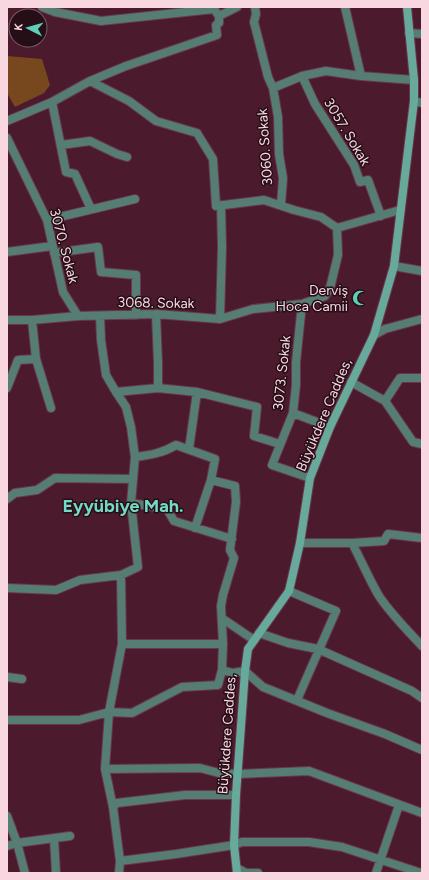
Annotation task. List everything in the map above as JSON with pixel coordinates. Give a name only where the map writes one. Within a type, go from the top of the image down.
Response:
[{"type":"street","points":[[42,7],[55,12],[101,21],[237,7]]},
{"type":"street","name":"3060. Sokak","points":[[255,7],[256,14],[254,22],[268,77],[273,88],[278,117],[279,154],[283,178],[281,205]]},
{"type":"street","points":[[345,7],[361,76]]},
{"type":"street","name":"Büyükdere Caddes,","points":[[237,871],[234,845],[237,774],[248,649],[288,591],[300,542],[310,478],[330,426],[374,335],[394,266],[400,210],[418,102],[414,80],[407,7]]},
{"type":"street","points":[[7,121],[52,102],[90,82],[126,66],[217,35],[216,25],[219,23],[216,10]]},
{"type":"street","points":[[409,33],[422,34]]},
{"type":"street","points":[[273,88],[302,76],[326,71],[361,76],[414,80]]},
{"type":"street","name":"3057. Sokak","points":[[302,76],[315,104],[354,165],[360,182],[368,180],[381,216]]},
{"type":"street","points":[[90,82],[129,100],[156,121],[196,133],[212,159],[222,247],[220,319]]},
{"type":"street","points":[[52,102],[66,172],[75,174],[91,209]]},
{"type":"street","name":"3070. Sokak","points":[[7,138],[47,220],[63,292],[78,316]]},
{"type":"street","points":[[61,145],[90,141],[117,154],[127,157]]},
{"type":"street","points":[[47,220],[135,199]]},
{"type":"street","points":[[218,206],[264,200],[321,217],[337,228],[400,210]]},
{"type":"street","name":"3068. Sokak","points":[[7,320],[156,314],[220,319],[253,309],[302,304],[324,296],[330,288],[338,255],[337,228]]},
{"type":"street","points":[[7,252],[98,247],[101,272],[136,274],[136,315]]},
{"type":"street","points":[[394,266],[422,271]]},
{"type":"street","name":"3073. Sokak","points":[[302,304],[296,362],[296,385],[293,413],[272,465],[310,478]]},
{"type":"street","points":[[156,314],[158,388]]},
{"type":"street","points":[[7,588],[56,590],[80,580],[122,575],[138,567],[131,502],[135,457],[131,427],[126,407],[106,375],[101,340],[100,316]]},
{"type":"street","points":[[374,335],[385,329],[422,319]]},
{"type":"street","points":[[32,320],[36,359],[51,408]]},
{"type":"street","points":[[7,388],[18,360],[36,359]]},
{"type":"street","points":[[385,401],[400,378],[422,378]]},
{"type":"street","points":[[351,382],[385,401],[413,442],[422,444]]},
{"type":"street","points":[[116,392],[158,388],[197,392],[257,408],[254,436],[280,444]]},
{"type":"street","points":[[189,449],[197,392]]},
{"type":"street","points":[[293,413],[330,426]]},
{"type":"street","points":[[135,457],[153,455],[168,451],[176,446],[189,449],[215,459],[211,480],[195,528]]},
{"type":"street","points":[[7,499],[15,493],[37,490],[55,478],[133,479]]},
{"type":"street","points":[[7,720],[79,720],[109,712],[132,713],[182,687],[218,685],[222,670],[223,644],[221,606],[234,558],[230,550],[236,502],[235,486],[211,480]]},
{"type":"street","points":[[131,502],[167,509],[174,521],[232,539]]},
{"type":"street","points":[[300,542],[352,543],[384,541],[388,534],[422,538]]},
{"type":"street","points":[[352,543],[380,597],[422,646]]},
{"type":"street","points":[[119,873],[120,861],[113,808],[105,769],[109,712],[122,644],[122,575]]},
{"type":"street","points":[[288,591],[336,611],[318,649],[297,700]]},
{"type":"street","points":[[222,619],[254,640]]},
{"type":"street","points":[[259,632],[288,642],[318,649],[422,698]]},
{"type":"street","points":[[122,644],[223,644]]},
{"type":"street","points":[[222,670],[233,673],[245,672],[263,687],[327,713],[386,734],[422,750]]},
{"type":"street","points":[[7,677],[22,679]]},
{"type":"street","points":[[105,769],[200,768],[219,773],[237,774],[309,771],[422,813]]},
{"type":"street","points":[[113,808],[116,803],[185,795],[236,795]]},
{"type":"street","points":[[376,873],[399,805]]},
{"type":"street","points":[[7,816],[17,843],[25,873]]},
{"type":"street","points":[[7,846],[17,843],[70,836]]},
{"type":"street","points":[[54,838],[56,873]]},
{"type":"street","points":[[120,861],[234,845],[242,842],[309,842],[342,847],[421,873]]},
{"type":"street","points":[[237,871],[258,873]]},
{"type":"shaded area","points":[[7,56],[42,59],[50,85],[44,93],[15,107],[7,93]]},
{"type":"place","name":"Derviş Hoca Camii","points":[[360,298]]},
{"type":"district","name":"Eyyübiye Mah.","points":[[123,506]]}]
